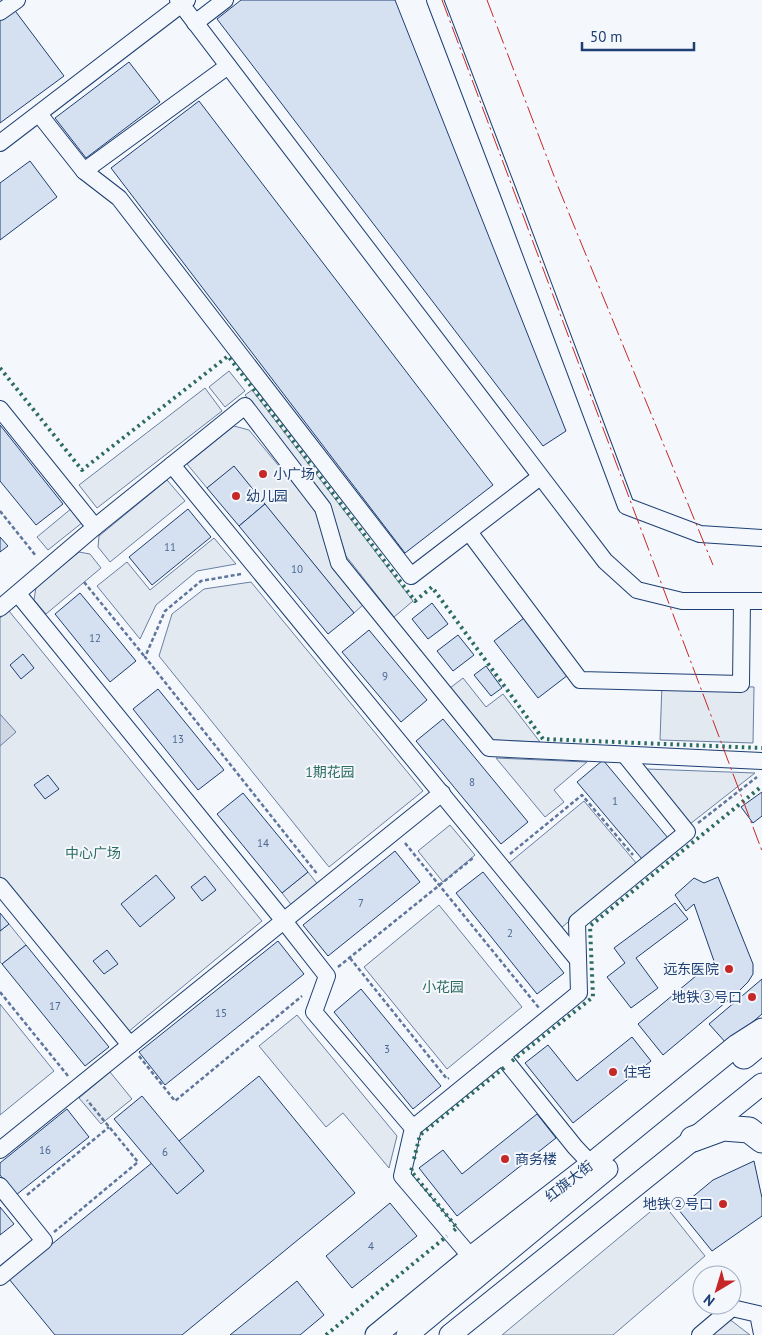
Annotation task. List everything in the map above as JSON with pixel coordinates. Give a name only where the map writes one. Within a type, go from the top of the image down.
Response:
[{"type":"highway","points":[[694,1139],[723,1128],[749,1130],[762,1140]]},
{"type":"main road","name":"红旗大街","points":[[376,1335],[737,1045],[762,1029]]},
{"type":"main road","points":[[407,1335],[753,1048]]},
{"type":"main road","points":[[450,1335],[762,1084]]},
{"type":"street","points":[[0,12],[17,0]]},
{"type":"street","points":[[195,23],[225,0]]},
{"type":"street","points":[[435,0],[626,506],[700,534],[762,538]]},
{"type":"street","points":[[0,143],[182,2],[195,23],[605,561],[637,590],[682,601],[762,601]]},
{"type":"street","points":[[84,171],[228,66]]},
{"type":"street","points":[[39,114],[84,171],[119,198],[411,576],[540,477]]},
{"type":"street","points":[[0,608],[95,527],[245,406],[324,508],[339,563],[489,748],[762,761]]},
{"type":"street","points":[[0,409],[95,527]]},
{"type":"street","points":[[172,465],[578,960]]},
{"type":"street","points":[[469,532],[580,680],[741,684],[742,601]]},
{"type":"street","points":[[18,594],[327,976],[314,1012],[413,1128]]},
{"type":"street","points":[[471,1257],[402,1176],[413,1128],[579,993],[577,922],[688,832],[625,755]]},
{"type":"street","points":[[0,1150],[442,793]]},
{"type":"street","points":[[0,886],[130,1045]]},
{"type":"street","points":[[502,1056],[575,1147],[591,1164]]},
{"type":"street","points":[[0,1186],[44,1241],[0,1277]]},
{"type":"street","points":[[700,1335],[732,1308],[758,1314],[762,1334]]},
{"type":"path","points":[[0,510],[46,569]]},
{"type":"path","points":[[145,657],[165,611],[201,581],[259,570]]},
{"type":"path","points":[[84,582],[327,886]]},
{"type":"path","points":[[688,832],[762,773]]},
{"type":"path","points":[[499,864],[582,795],[644,868]]},
{"type":"path","points":[[395,831],[548,1019]]},
{"type":"path","points":[[327,976],[486,847]]},
{"type":"path","points":[[350,958],[447,1079],[455,1073]]},
{"type":"path","points":[[0,992],[138,1162],[44,1241]]},
{"type":"path","points":[[130,1045],[175,1101],[304,995]]},
{"type":"path","points":[[26,1196],[110,1127]]},
{"type":"green space","points":[[229,371],[245,391],[225,407],[209,387]]},
{"type":"green space","points":[[205,388],[222,411],[97,508],[79,485]]},
{"type":"green space","points":[[252,390],[413,601],[394,617],[346,556],[329,502],[245,395]]},
{"type":"green space","points":[[234,426],[249,430],[318,513],[364,604],[354,613],[234,467],[207,488],[187,464]]},
{"type":"green space","points":[[167,480],[185,501],[110,562],[98,547],[99,536]]},
{"type":"green space","points":[[72,508],[83,522],[48,550],[37,537]]},
{"type":"green space","points":[[214,538],[236,564],[197,571],[156,605],[140,639],[97,586],[127,562],[150,590]]},
{"type":"green space","points":[[79,552],[90,554],[101,568],[46,614],[34,600],[36,587]]},
{"type":"green space","name":"1期花园","points":[[251,582],[423,791],[329,867],[159,656],[172,614],[204,589]]},
{"type":"green space","name":"中心广场","points":[[9,611],[262,921],[128,1032],[0,878],[0,618]]},
{"type":"green space","points":[[463,678],[486,707],[503,694],[540,742],[491,740],[450,688]]},
{"type":"green space","points":[[662,684],[754,687],[753,743],[660,740]]},
{"type":"green space","points":[[496,758],[587,762],[554,790],[564,802],[545,817]]},
{"type":"green space","points":[[647,769],[755,773],[690,824]]},
{"type":"green space","points":[[584,801],[637,864],[561,928],[508,864]]},
{"type":"green space","points":[[450,825],[475,855],[443,882],[418,851]]},
{"type":"green space","points":[[308,872],[319,886],[293,907],[282,893]]},
{"type":"green space","name":"小花园","points":[[439,905],[522,1007],[447,1069],[364,967]]},
{"type":"green space","points":[[9,924],[26,945],[2,964],[0,962],[0,931]]},
{"type":"green space","points":[[0,1004],[54,1071],[0,1115]]},
{"type":"green space","points":[[297,1015],[397,1136],[389,1168],[343,1113],[326,1127],[259,1046]]},
{"type":"green space","points":[[110,1072],[132,1099],[101,1124],[79,1098]]},
{"type":"green space","points":[[662,1202],[705,1256],[692,1265],[692,1267],[613,1335],[502,1335]]},
{"type":"green space","points":[[728,1318],[750,1335],[707,1335]]},
{"type":"shaded area","points":[[0,714],[16,732],[0,746]]},
{"type":"building","points":[[241,0],[395,0],[566,431],[543,446],[217,19]]},
{"type":"building","points":[[13,8],[64,76],[0,123],[0,17]]},
{"type":"building","points":[[129,62],[160,102],[86,158],[55,118]]},
{"type":"building","points":[[199,101],[493,485],[405,553],[111,168]]},
{"type":"building","points":[[30,161],[57,197],[0,240],[0,183]]},
{"type":"building","points":[[0,425],[63,504],[36,525],[0,481]]},
{"type":"building","name":"幼儿园","points":[[234,466],[265,504],[239,526],[207,488]]},
{"type":"building","points":[[265,504],[354,613],[328,634],[239,526]]},
{"type":"building","points":[[188,509],[211,537],[152,585],[129,557]]},
{"type":"building","points":[[0,537],[8,546],[0,552]]},
{"type":"building","points":[[80,593],[136,661],[110,682],[55,614]]},
{"type":"building","points":[[432,603],[448,624],[428,639],[412,619]]},
{"type":"building","points":[[524,618],[568,675],[538,698],[494,641]]},
{"type":"building","points":[[369,630],[427,700],[401,722],[342,652]]},
{"type":"building","points":[[458,635],[474,655],[453,671],[437,651]]},
{"type":"building","points":[[23,654],[34,668],[21,679],[10,665]]},
{"type":"building","points":[[486,666],[502,688],[491,696],[474,675]]},
{"type":"building","points":[[158,689],[224,770],[198,790],[133,709]]},
{"type":"building","points":[[443,719],[528,822],[501,844],[416,741]]},
{"type":"building","points":[[603,760],[668,838],[642,859],[577,782]]},
{"type":"building","points":[[48,775],[59,789],[45,799],[34,785]]},
{"type":"building","points":[[762,792],[762,816],[753,823],[741,807]]},
{"type":"building","points":[[243,793],[308,872],[282,893],[217,814]]},
{"type":"building","points":[[395,851],[420,882],[328,956],[303,925]]},
{"type":"building","points":[[483,872],[564,973],[537,994],[456,893]]},
{"type":"building","points":[[156,875],[175,898],[140,927],[121,904]]},
{"type":"building","points":[[205,876],[216,890],[202,901],[191,887]]},
{"type":"building","name":"远东医院","points":[[718,877],[753,964],[753,974],[738,992],[663,1055],[638,1024],[714,961],[694,904],[686,911],[675,895],[694,878],[704,883]]},
{"type":"building","points":[[675,903],[688,919],[636,958],[658,988],[631,1008],[607,977],[625,963],[614,948]]},
{"type":"building","points":[[0,913],[9,924],[0,931]]},
{"type":"building","points":[[278,941],[304,974],[165,1085],[139,1052]]},
{"type":"building","points":[[26,945],[109,1047],[85,1066],[2,964]]},
{"type":"building","points":[[107,950],[118,964],[104,974],[93,961]]},
{"type":"building","name":"地铁③号口","points":[[762,979],[762,1014],[727,1044],[709,1024]]},
{"type":"building","points":[[361,989],[441,1086],[413,1109],[334,1012]]},
{"type":"building","name":"住宅","points":[[632,1037],[651,1061],[573,1123],[525,1063],[548,1045],[577,1081]]},
{"type":"building","points":[[259,1076],[355,1193],[182,1335],[55,1335],[9,1279]]},
{"type":"building","points":[[142,1096],[204,1171],[177,1194],[114,1119]]},
{"type":"building","points":[[67,1109],[89,1137],[16,1195],[0,1175],[0,1163]]},
{"type":"building","name":"商务楼","points":[[537,1114],[556,1138],[457,1216],[419,1168],[443,1150],[462,1174]]},
{"type":"building","name":"地铁②号口","points":[[754,1161],[762,1198],[762,1216],[712,1251],[678,1209],[713,1180]]},
{"type":"building","points":[[390,1203],[417,1236],[352,1288],[326,1256]]},
{"type":"building","points":[[0,1207],[14,1224],[0,1235]]},
{"type":"building","points":[[297,1281],[324,1315],[300,1335],[230,1335]]},
{"type":"hedge","points":[[0,368],[82,470],[228,356],[415,601],[432,587],[543,739],[762,748]]},
{"type":"hedge","points":[[512,1061],[593,997],[590,926],[762,786]]},
{"type":"hedge","points":[[414,1159],[420,1135],[505,1067]]},
{"type":"hedge","points":[[412,1168],[411,1171],[457,1228],[452,1232]]},
{"type":"hedge","points":[[326,1335],[447,1236]]},
{"type":"power","points":[[442,0],[762,851]]},
{"type":"power","points":[[487,0],[559,189],[713,565]]},
{"type":"place","name":"小广场","points":[[263,474]]},
{"type":"place","name":"幼儿园","points":[[236,496]]},
{"type":"place","name":"远东医院","points":[[729,969]]},
{"type":"place","name":"地铁③号口","points":[[752,997]]},
{"type":"place","name":"住宅","points":[[613,1072]]},
{"type":"place","name":"商务楼","points":[[505,1159]]},
{"type":"place","name":"地铁②号口","points":[[723,1204]]}]
